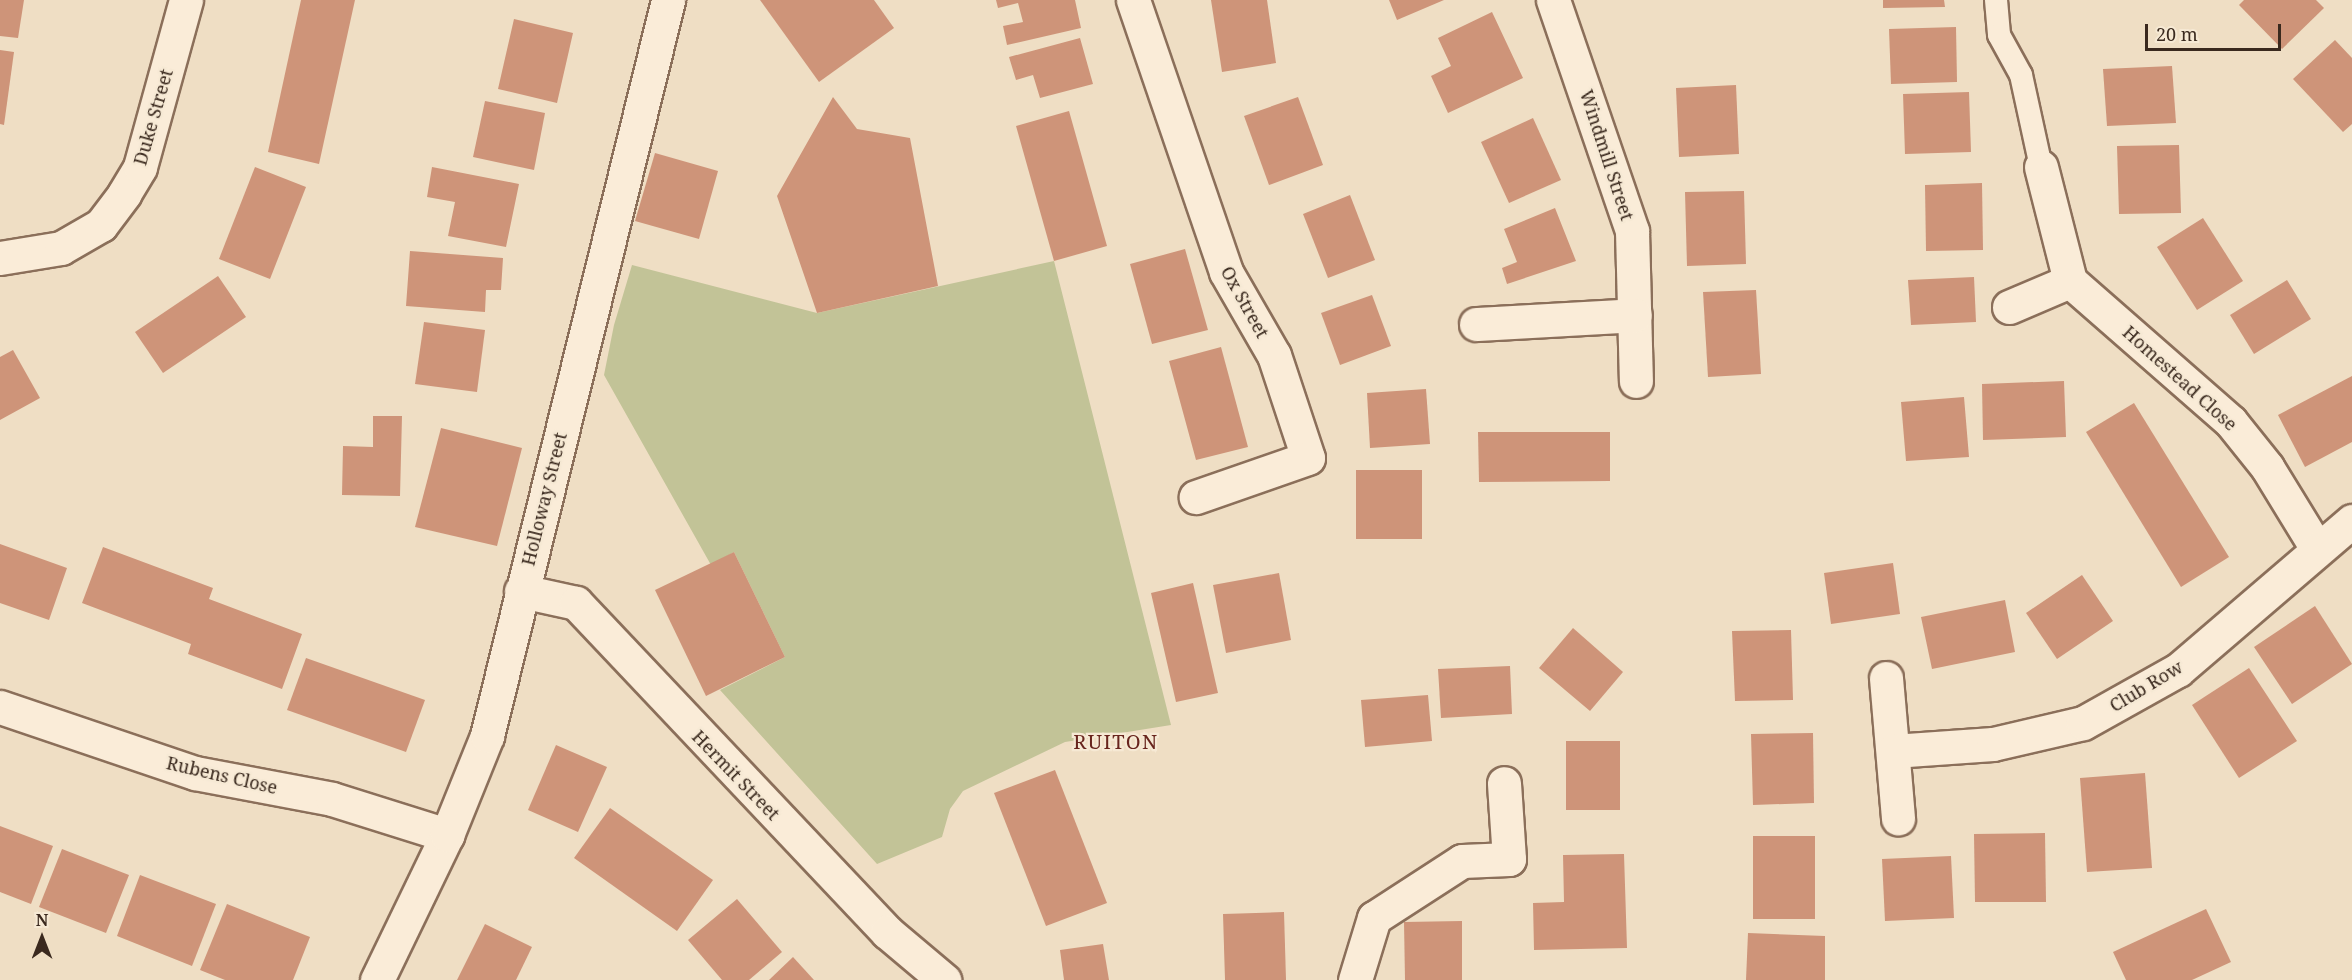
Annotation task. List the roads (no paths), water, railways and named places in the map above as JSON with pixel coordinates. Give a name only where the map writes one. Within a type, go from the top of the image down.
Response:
[{"type":"street","name":"Duke Street","points":[[0,258],[61,248],[100,225],[124,194],[140,167],[186,0]]},
{"type":"street","name":"Ox Street","points":[[1132,0],[1226,272],[1274,355],[1308,458],[1196,497]]},
{"type":"street","name":"Windmill Street","points":[[1553,0],[1632,231],[1636,381]]},
{"type":"street","name":"Holloway Street","points":[[377,980],[447,835],[487,736],[521,591],[669,1]]},
{"type":"street","points":[[2009,307],[2070,281],[2041,167]]},
{"type":"street","name":"Homestead Close","points":[[2070,281],[2231,422],[2267,466],[2316,547]]},
{"type":"street","points":[[1476,324],[1635,315]]},
{"type":"street","name":"Club Row","points":[[1893,751],[1993,744],[2083,723],[2178,670],[2316,547],[2352,521]]},
{"type":"street","name":"Hermit Street","points":[[521,591],[576,603],[879,924],[944,980]]},
{"type":"street","points":[[1886,678],[1898,818]]},
{"type":"street","name":"Rubens Close","points":[[0,706],[195,773],[332,799],[447,835]]},
{"type":"street","points":[[1355,980],[1374,918],[1462,861],[1509,859],[1504,783]]},
{"type":"lane","points":[[1996,0],[1999,35],[2021,75],[2041,167]]},
{"type":"district","name":"RUITON","points":[[1116,741]]}]
